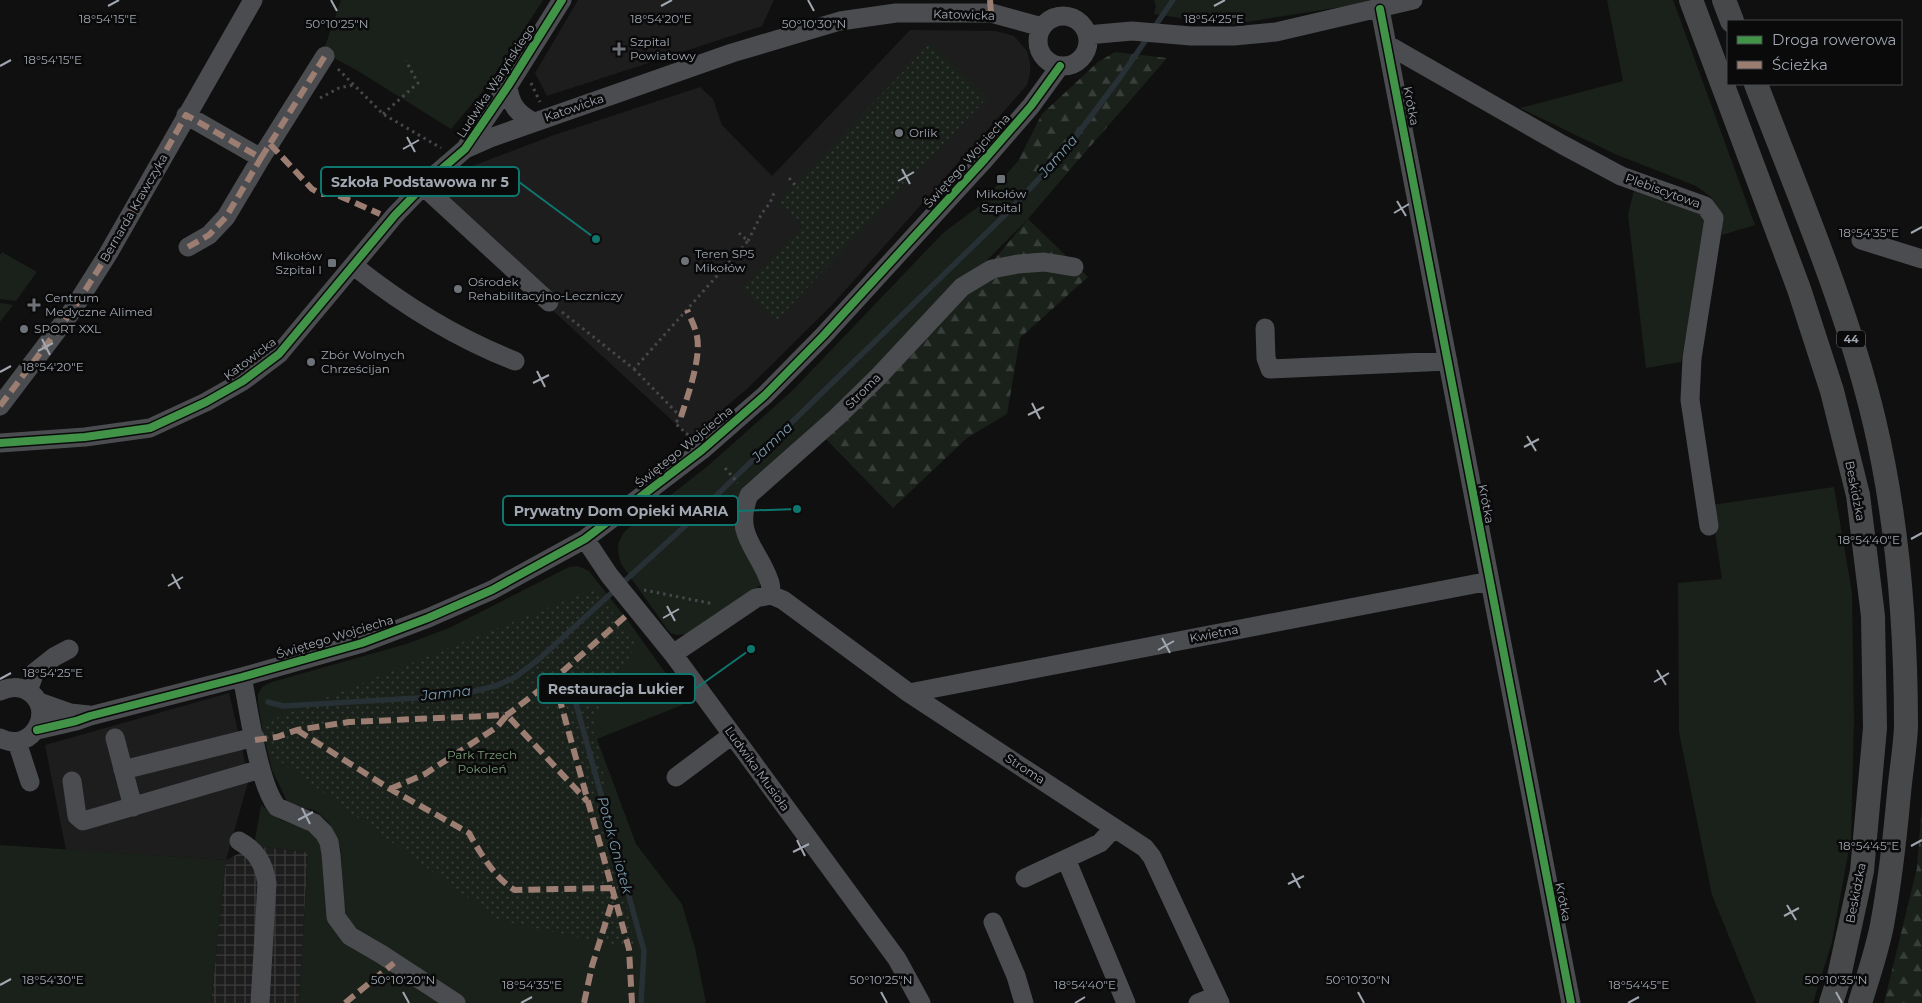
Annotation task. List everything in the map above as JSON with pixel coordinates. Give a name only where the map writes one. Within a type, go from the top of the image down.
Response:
[{"type":"main road","name":"Beskidzka","points":[[1690,0],[1799,289],[1832,391],[1858,495],[1873,616],[1875,728],[1862,871],[1838,982],[1831,1003]]},
{"type":"main road","points":[[1724,0],[1732,20]]},
{"type":"main road","name":"44","points":[[1756,85],[1848,329],[1874,420],[1888,487],[1898,553],[1905,633],[1906,729],[1882,927],[1860,1003]]},
{"type":"street","name":"Bernarda Krawczyka","points":[[2,399],[72,311],[108,254],[253,0]]},
{"type":"street","name":"Ludwika Waryńskiego","points":[[466,149],[562,0]]},
{"type":"street","points":[[1087,35],[1132,30],[1190,36],[1234,36],[1276,32],[1413,0]]},
{"type":"street","name":"Katowicka","points":[[0,443],[85,437],[150,428],[206,402],[243,381],[279,354],[354,266],[394,215],[423,186],[466,149],[510,131],[538,114],[732,52],[840,20],[896,13],[990,7],[1042,27]]},
{"type":"street","name":"Krótka","points":[[1380,9],[1571,1003]]},
{"type":"street","points":[[1066,17],[1077,20],[1087,35],[1087,47],[1082,58],[1073,65],[1060,66],[1048,61],[1039,47],[1042,27],[1051,20],[1066,17]]},
{"type":"street","name":"Plebiscytowa","points":[[1388,45],[1621,176],[1705,206],[1714,218],[1692,358],[1690,400],[1710,526]]},
{"type":"street","points":[[188,247],[209,234],[226,217],[325,56]]},
{"type":"street","name":"Świętego Wojciecha","points":[[36,730],[76,722],[90,716],[242,677],[362,643],[428,618],[492,590],[585,539],[702,450],[765,396],[824,336],[984,159],[1031,106],[1060,66]]},
{"type":"street","points":[[508,86],[510,100],[518,113],[538,114]]},
{"type":"street","points":[[493,109],[499,122],[510,131]]},
{"type":"street","points":[[186,115],[261,158]]},
{"type":"street","points":[[423,186],[549,302]]},
{"type":"street","points":[[1860,240],[1922,258]]},
{"type":"street","name":"Stroma","points":[[1074,268],[1044,262],[1018,264],[992,269],[962,287],[878,377],[836,418],[749,495],[743,509],[747,538],[769,580],[772,595],[783,600],[909,693],[1145,848],[1152,857],[1218,999],[1198,1003]]},
{"type":"street","points":[[354,266],[389,293],[440,326],[515,361]]},
{"type":"street","points":[[1265,328],[1266,358],[1270,370],[1448,361]]},
{"type":"street","name":"Ludwika Musioła","points":[[585,539],[609,575],[635,594],[672,654],[897,959],[922,1003]]},
{"type":"street","name":"Kwietna","points":[[909,693],[1490,581]]},
{"type":"street","points":[[672,654],[756,598],[772,595]]},
{"type":"street","points":[[30,782],[5,740],[31,736],[36,730],[41,712],[33,697],[35,672],[54,657],[69,649]]},
{"type":"street","points":[[242,677],[261,769],[273,801],[277,807],[314,823],[324,833],[329,842],[336,918],[350,936],[456,1003]]},
{"type":"street","name":"Świętego Wojciecha","points":[[2,687],[21,688],[33,697],[70,713],[90,716]]},
{"type":"street","points":[[676,777],[732,735]]},
{"type":"street","points":[[124,770],[254,737]]},
{"type":"street","points":[[115,738],[133,807]]},
{"type":"street","points":[[72,781],[78,816],[83,821],[261,769]]},
{"type":"street","points":[[1025,878],[1100,843],[1114,828]]},
{"type":"street","points":[[239,841],[248,845],[264,865],[267,883],[260,1003]]},
{"type":"street","points":[[1066,858],[1126,1003]]},
{"type":"street","points":[[993,922],[1016,976],[1024,1003]]},
{"type":"path","points":[[325,56],[383,114],[435,143]]},
{"type":"path","points":[[383,114],[418,83],[406,61]]},
{"type":"path","points":[[528,75],[538,114]]},
{"type":"path","points":[[788,178],[795,185]]},
{"type":"path","points":[[634,369],[748,241],[774,193]]},
{"type":"path","points":[[739,233],[748,241]]},
{"type":"path","points":[[549,302],[634,369],[681,417],[676,423],[690,437]]},
{"type":"path","points":[[635,594],[739,609]]},
{"type":"shaded area","name":"Szpital Powiatowy","points":[[578,0],[774,0],[762,26],[547,96],[535,73]]},
{"type":"shaded area","name":"Teren SP5 Mikołów","points":[[910,30],[996,31],[1014,36],[1027,51],[1030,73],[1027,85],[833,304],[748,388],[690,437],[436,203],[475,165],[554,135],[700,87],[713,99],[722,125],[772,176]]},
{"type":"shaded area","points":[[229,693],[249,779],[226,860],[66,850],[45,745]]},
{"type":"shaded area","points":[[254,846],[308,852],[299,1003],[211,1003],[226,860]]},
{"type":"green space","points":[[341,0],[543,0],[489,84],[451,129],[358,71],[323,52]]},
{"type":"green space","points":[[1154,0],[1370,0],[1347,6],[1228,25],[1154,14],[1156,6]]},
{"type":"green space","points":[[1607,0],[1673,0],[1755,225],[1722,235],[1721,215],[1711,197],[1696,186],[1615,154],[1520,108],[1623,81]]},
{"type":"green space","name":"Orlik","points":[[930,43],[987,98],[776,321],[742,288],[803,226],[779,202]]},
{"type":"green space","points":[[1115,52],[1167,58],[1068,172],[1058,166],[1045,166],[1033,175],[1018,161],[1042,114],[1098,62]]},
{"type":"green space","points":[[1018,161],[1033,175],[1045,166],[1058,166],[1068,172],[1028,219],[951,296],[723,514],[736,529],[765,582],[687,634],[677,635],[670,633],[621,564],[618,547],[625,531],[709,465],[792,391],[943,233],[978,207]]},
{"type":"green space","points":[[1634,190],[1699,211],[1707,224],[1681,362],[1646,368],[1628,215]]},
{"type":"green space","points":[[1028,219],[1088,277],[1020,338],[1007,414],[967,438],[893,508],[825,438],[954,308]]},
{"type":"green space","points":[[2,252],[37,272],[16,301],[0,299],[0,255]]},
{"type":"green space","points":[[0,303],[13,305],[0,322]]},
{"type":"green space","points":[[1834,487],[1852,593],[1854,720],[1851,838],[1832,942],[1813,1003],[1756,1003],[1712,895],[1679,732],[1678,583],[1722,579],[1711,505]]},
{"type":"green space","points":[[578,566],[589,571],[629,622],[687,703],[597,739],[636,844],[682,904],[695,948],[706,1003],[465,1003],[365,939],[346,915],[343,901],[341,850],[328,822],[316,811],[288,803],[272,770],[262,729],[258,702],[258,694],[262,687],[272,682],[406,644],[449,628],[569,567]]},
{"type":"green space","name":"Park Trzech Pokoleń","points":[[594,589],[637,643],[594,721],[635,950],[499,920],[270,754],[264,723]]},
{"type":"green space","points":[[1922,803],[1922,1003],[1884,1003],[1917,868]]},
{"type":"green space","points":[[261,805],[281,820],[312,831],[321,844],[326,905],[440,1003],[299,1003],[308,852],[254,846]]},
{"type":"green space","points":[[0,845],[226,860],[211,1003],[0,1003]]},
{"type":"waterway","name":"Jamna","points":[[1153,29],[1173,0]]},
{"type":"waterway","name":"Jamna","points":[[268,702],[283,706],[435,697],[467,693],[495,686],[514,678],[538,660],[684,527],[1005,215],[1064,152],[1148,37]]},
{"type":"waterway","name":"Potok Gniotek","points":[[572,689],[644,951],[641,1003]]},
{"type":"marked path","points":[[990,0],[991,13]]},
{"type":"marked path","points":[[0,406],[72,311],[108,254],[186,115],[261,158],[325,56]]},
{"type":"marked path","points":[[270,144],[312,189],[321,194],[335,194],[380,214]]},
{"type":"marked path","points":[[188,247],[209,235],[226,217],[261,158]]},
{"type":"marked path","points":[[681,417],[694,374],[698,352],[696,332],[687,310]]},
{"type":"marked path","points":[[255,740],[277,737],[297,730],[349,722],[507,715],[554,679],[627,615]]},
{"type":"marked path","points":[[554,679],[629,949],[632,1003]]},
{"type":"marked path","points":[[390,789],[425,774],[497,727],[507,715],[587,801]]},
{"type":"marked path","points":[[297,730],[390,789],[469,833],[501,880],[515,890],[612,888]]},
{"type":"marked path","points":[[584,1003],[592,966],[614,896]]},
{"type":"marked path","points":[[345,1003],[394,963]]},
{"type":"cycle path","points":[[0,443],[85,437],[150,428],[206,402],[243,381],[279,354],[395,215],[429,180],[465,149],[508,86],[562,0]]},
{"type":"cycle path","points":[[1380,9],[1571,1003]]},
{"type":"cycle path","points":[[37,730],[242,677],[362,643],[428,618],[492,590],[585,539],[702,450],[765,395],[823,336],[985,159],[1031,106],[1060,66]]},
{"type":"place","name":"Szpital Powiatowy","points":[[619,49]]},
{"type":"place","name":"Orlik","points":[[899,133]]},
{"type":"place","name":"Mikołów Szpital","points":[[1001,179]]},
{"type":"place","name":"Szkoła Podstawowa nr 5","points":[[596,239]]},
{"type":"place","name":"Teren SP5 Mikołów","points":[[685,261]]},
{"type":"place","name":"Mikołów Szpital I","points":[[332,263]]},
{"type":"place","name":"Ośrodek Rehabilitacyjno-Leczniczy","points":[[458,289]]},
{"type":"place","name":"Centrum Medyczne Alimed","points":[[34,305]]},
{"type":"place","name":"SPORT XXL","points":[[24,329]]},
{"type":"place","name":"Zbór Wolnych Chrześcijan","points":[[311,362]]},
{"type":"place","name":"Prywatny Dom Opieki MARIA","points":[[797,509]]},
{"type":"place","name":"Restauracja Lukier","points":[[751,649]]}]
